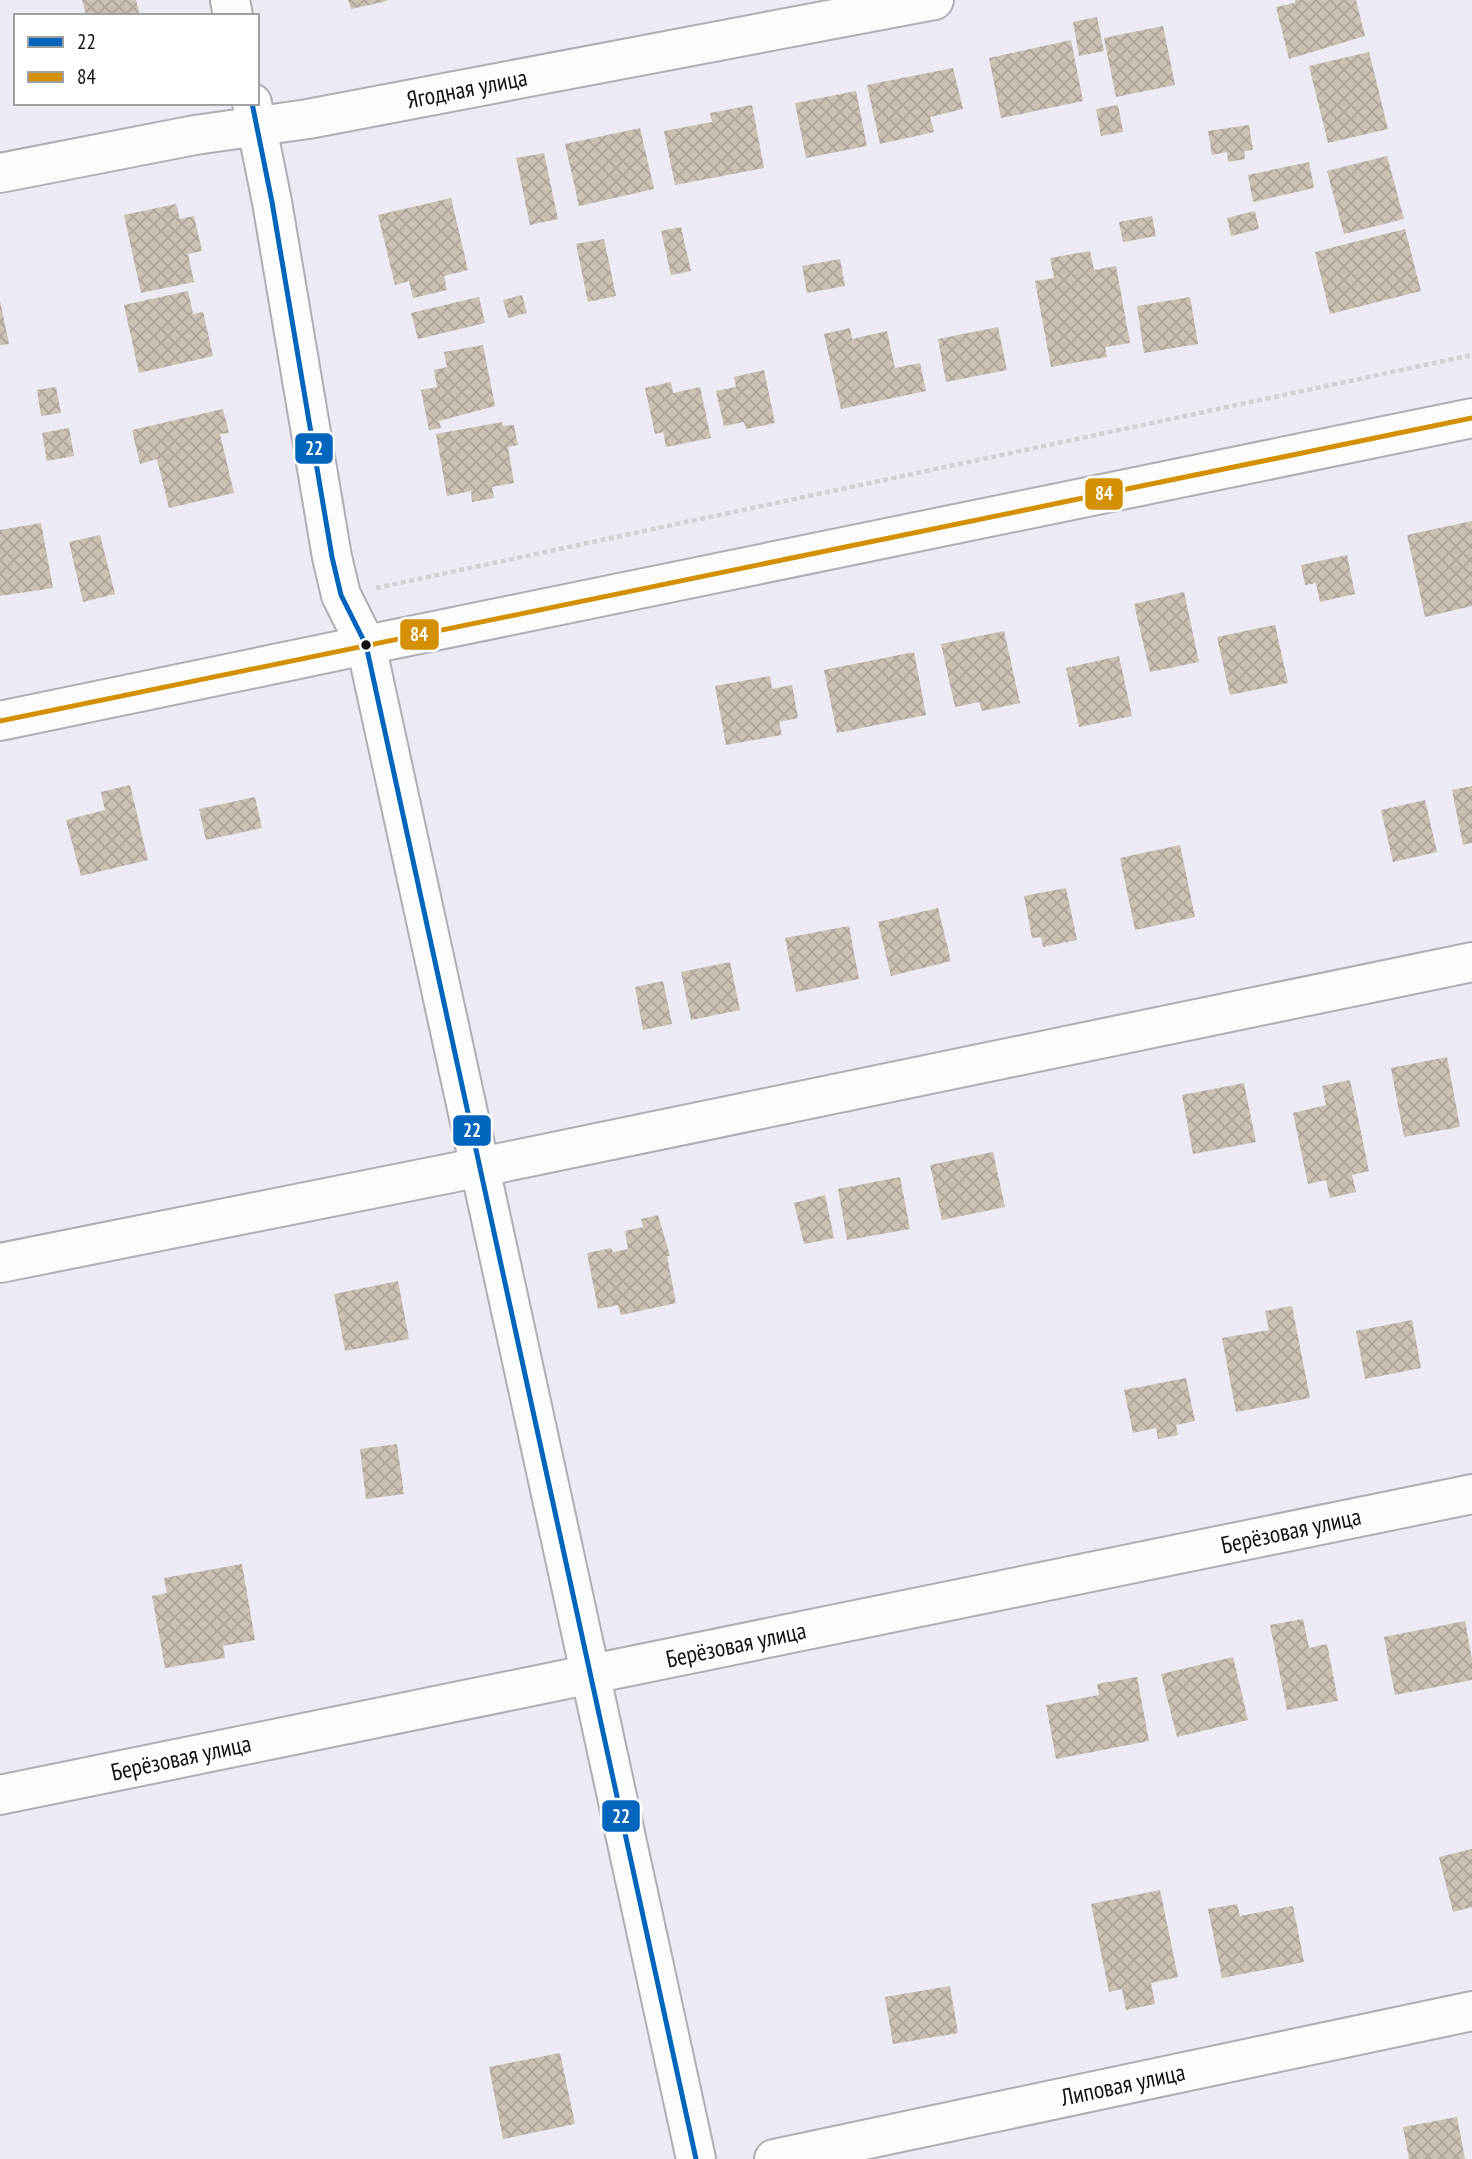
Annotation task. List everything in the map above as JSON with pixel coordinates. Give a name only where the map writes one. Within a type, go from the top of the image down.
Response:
[{"type":"street","name":"Ягодная улица","points":[[0,173],[254,115],[308,120],[934,0]]},
{"type":"street","points":[[254,115],[332,558],[341,595],[366,645],[696,2159]]},
{"type":"street","points":[[0,721],[1472,418]]},
{"type":"street","points":[[0,1263],[481,1167],[1472,962]]},
{"type":"street","name":"Берёзовая улица","points":[[0,1795],[1472,1494]]},
{"type":"street","name":"Липовая улица","points":[[774,2159],[1472,2011]]},
{"type":"path","points":[[341,595],[1472,355]]},
{"type":"building","points":[[82,0],[136,0],[140,14],[86,14]]},
{"type":"building","points":[[348,0],[386,0],[387,1],[351,9]]},
{"type":"building","points":[[1295,0],[1356,0],[1365,36],[1289,59],[1276,7],[1295,3]]},
{"type":"building","points":[[1097,17],[1104,51],[1079,56],[1073,22]]},
{"type":"building","points":[[1163,26],[1175,85],[1116,97],[1104,38]]},
{"type":"building","points":[[1071,40],[1083,101],[1001,118],[989,58]]},
{"type":"building","points":[[1369,52],[1388,129],[1328,143],[1309,66]]},
{"type":"building","points":[[953,68],[963,109],[930,117],[934,132],[880,144],[867,85]]},
{"type":"building","points":[[856,91],[867,146],[806,158],[795,103]]},
{"type":"building","points":[[752,105],[764,168],[675,185],[664,131],[712,122],[710,113]]},
{"type":"building","points":[[1118,105],[1123,132],[1101,136],[1096,109]]},
{"type":"building","points":[[1249,125],[1253,150],[1244,151],[1245,159],[1228,162],[1227,152],[1212,155],[1208,131]]},
{"type":"building","points":[[640,128],[654,189],[579,206],[565,144]]},
{"type":"building","points":[[544,153],[558,219],[530,225],[516,158]]},
{"type":"building","points":[[1387,156],[1404,219],[1344,234],[1327,171]]},
{"type":"building","points":[[1309,162],[1314,188],[1253,202],[1248,175]]},
{"type":"building","points":[[451,198],[468,270],[444,276],[447,290],[413,298],[409,281],[395,285],[378,215]]},
{"type":"building","points":[[176,204],[180,219],[194,216],[202,251],[188,254],[194,282],[141,293],[124,215]]},
{"type":"building","points":[[1255,211],[1259,229],[1231,236],[1227,218]]},
{"type":"building","points":[[1152,216],[1156,236],[1123,242],[1119,222]]},
{"type":"building","points":[[681,227],[691,271],[671,275],[661,231]]},
{"type":"building","points":[[1405,229],[1421,291],[1330,314],[1315,252]]},
{"type":"building","points":[[604,239],[616,296],[588,302],[576,244]]},
{"type":"building","points":[[1090,251],[1094,270],[1116,266],[1130,343],[1105,347],[1107,357],[1051,367],[1035,281],[1054,278],[1050,258]]},
{"type":"building","points":[[840,259],[845,286],[807,293],[802,266]]},
{"type":"building","points":[[188,291],[193,314],[203,312],[213,356],[139,373],[124,305]]},
{"type":"building","points":[[522,295],[527,313],[508,318],[503,300]]},
{"type":"building","points":[[479,297],[485,323],[418,339],[411,313]]},
{"type":"building","points":[[1190,297],[1198,344],[1144,353],[1137,306]]},
{"type":"building","points":[[0,301],[9,344],[0,345]]},
{"type":"building","points":[[998,327],[1007,370],[946,382],[938,339]]},
{"type":"building","points":[[850,328],[852,339],[887,331],[895,368],[920,363],[926,391],[841,409],[824,334]]},
{"type":"building","points":[[483,345],[495,406],[439,421],[441,428],[429,430],[421,390],[437,387],[434,370],[447,367],[444,352]]},
{"type":"building","points":[[764,370],[775,423],[746,429],[744,422],[724,426],[716,391],[736,387],[734,377]]},
{"type":"building","points":[[671,382],[673,393],[700,387],[711,438],[666,447],[663,432],[655,434],[645,388]]},
{"type":"building","points":[[56,387],[61,413],[41,416],[37,390]]},
{"type":"building","points":[[223,409],[229,433],[220,434],[234,493],[169,508],[157,459],[140,464],[132,430]]},
{"type":"building","points":[[502,422],[503,426],[514,425],[518,445],[508,447],[514,483],[492,487],[494,498],[472,502],[471,491],[447,496],[436,434]]},
{"type":"building","points":[[69,428],[74,456],[47,461],[42,433]]},
{"type":"building","points":[[1472,521],[1472,606],[1425,617],[1407,535]]},
{"type":"building","points":[[41,523],[53,588],[0,596],[0,530]]},
{"type":"building","points":[[100,535],[115,594],[83,602],[69,542]]},
{"type":"building","points":[[1347,555],[1355,594],[1320,602],[1316,583],[1305,585],[1301,565]]},
{"type":"building","points":[[1184,592],[1199,662],[1150,672],[1134,604]]},
{"type":"building","points":[[1275,625],[1288,683],[1230,695],[1217,637]]},
{"type":"building","points":[[1004,631],[1020,703],[982,711],[979,702],[955,707],[941,644]]},
{"type":"building","points":[[914,652],[926,715],[837,733],[824,670]]},
{"type":"building","points":[[1119,656],[1132,716],[1079,727],[1066,668]]},
{"type":"building","points":[[770,676],[772,689],[792,685],[798,718],[779,722],[782,735],[726,745],[715,686]]},
{"type":"building","points":[[130,785],[148,860],[81,876],[66,820],[105,810],[101,792]]},
{"type":"building","points":[[1472,786],[1472,843],[1463,845],[1452,790]]},
{"type":"building","points":[[255,797],[262,828],[206,840],[199,809]]},
{"type":"building","points":[[1425,800],[1437,852],[1393,862],[1381,810]]},
{"type":"building","points":[[1180,845],[1195,917],[1135,930],[1120,858]]},
{"type":"building","points":[[1066,888],[1077,940],[1043,947],[1041,937],[1032,938],[1024,896]]},
{"type":"building","points":[[938,908],[951,961],[891,976],[878,922]]},
{"type":"building","points":[[849,926],[859,979],[796,992],[785,938]]},
{"type":"building","points":[[730,962],[740,1010],[691,1020],[681,972]]},
{"type":"building","points":[[663,981],[672,1024],[643,1030],[635,987]]},
{"type":"building","points":[[1447,1057],[1460,1127],[1404,1137],[1391,1068]]},
{"type":"building","points":[[1350,1080],[1369,1171],[1352,1175],[1356,1192],[1330,1198],[1326,1180],[1308,1184],[1293,1113],[1326,1105],[1322,1086]]},
{"type":"building","points":[[1244,1083],[1256,1142],[1193,1154],[1182,1095]]},
{"type":"building","points":[[993,1152],[1005,1207],[942,1220],[930,1165]]},
{"type":"building","points":[[900,1177],[910,1229],[847,1240],[838,1189]]},
{"type":"building","points":[[825,1195],[834,1238],[804,1244],[794,1203]]},
{"type":"building","points":[[658,1215],[670,1256],[667,1256],[676,1303],[621,1315],[618,1305],[598,1309],[587,1253],[611,1248],[613,1252],[628,1249],[625,1231],[643,1227],[641,1219]]},
{"type":"building","points":[[398,1281],[409,1339],[345,1351],[334,1294]]},
{"type":"building","points":[[1292,1306],[1310,1398],[1236,1412],[1222,1338],[1269,1330],[1265,1311]]},
{"type":"building","points":[[1412,1320],[1421,1368],[1365,1379],[1356,1331]]},
{"type":"building","points":[[1186,1378],[1195,1421],[1176,1425],[1178,1435],[1158,1439],[1156,1428],[1133,1433],[1124,1390]]},
{"type":"building","points":[[397,1444],[404,1494],[366,1499],[360,1449]]},
{"type":"building","points":[[242,1564],[255,1640],[223,1646],[225,1658],[165,1668],[152,1596],[167,1593],[164,1578]]},
{"type":"building","points":[[1303,1619],[1309,1648],[1327,1644],[1338,1701],[1287,1710],[1270,1625]]},
{"type":"building","points":[[1465,1621],[1472,1659],[1472,1680],[1395,1695],[1384,1637]]},
{"type":"building","points":[[1233,1657],[1248,1720],[1177,1737],[1161,1674]]},
{"type":"building","points":[[1137,1677],[1149,1741],[1056,1759],[1046,1705],[1099,1695],[1097,1684]]},
{"type":"building","points":[[1472,1849],[1472,1907],[1453,1912],[1439,1857]]},
{"type":"building","points":[[1160,1890],[1178,1977],[1151,1983],[1155,2004],[1126,2010],[1122,1989],[1109,1992],[1091,1904]]},
{"type":"building","points":[[1237,1904],[1240,1916],[1293,1906],[1304,1962],[1222,1978],[1208,1909]]},
{"type":"building","points":[[950,1986],[958,2033],[893,2044],[885,1997]]},
{"type":"building","points":[[560,2053],[575,2124],[503,2139],[489,2067]]},
{"type":"building","points":[[1457,2117],[1465,2159],[1409,2159],[1403,2127]]},
{"type":"transit line","name":"22","points":[[252,105],[272,202],[332,557],[341,595],[366,645],[696,2159]]},
{"type":"transit line","name":"84","points":[[0,721],[1472,418]]}]
